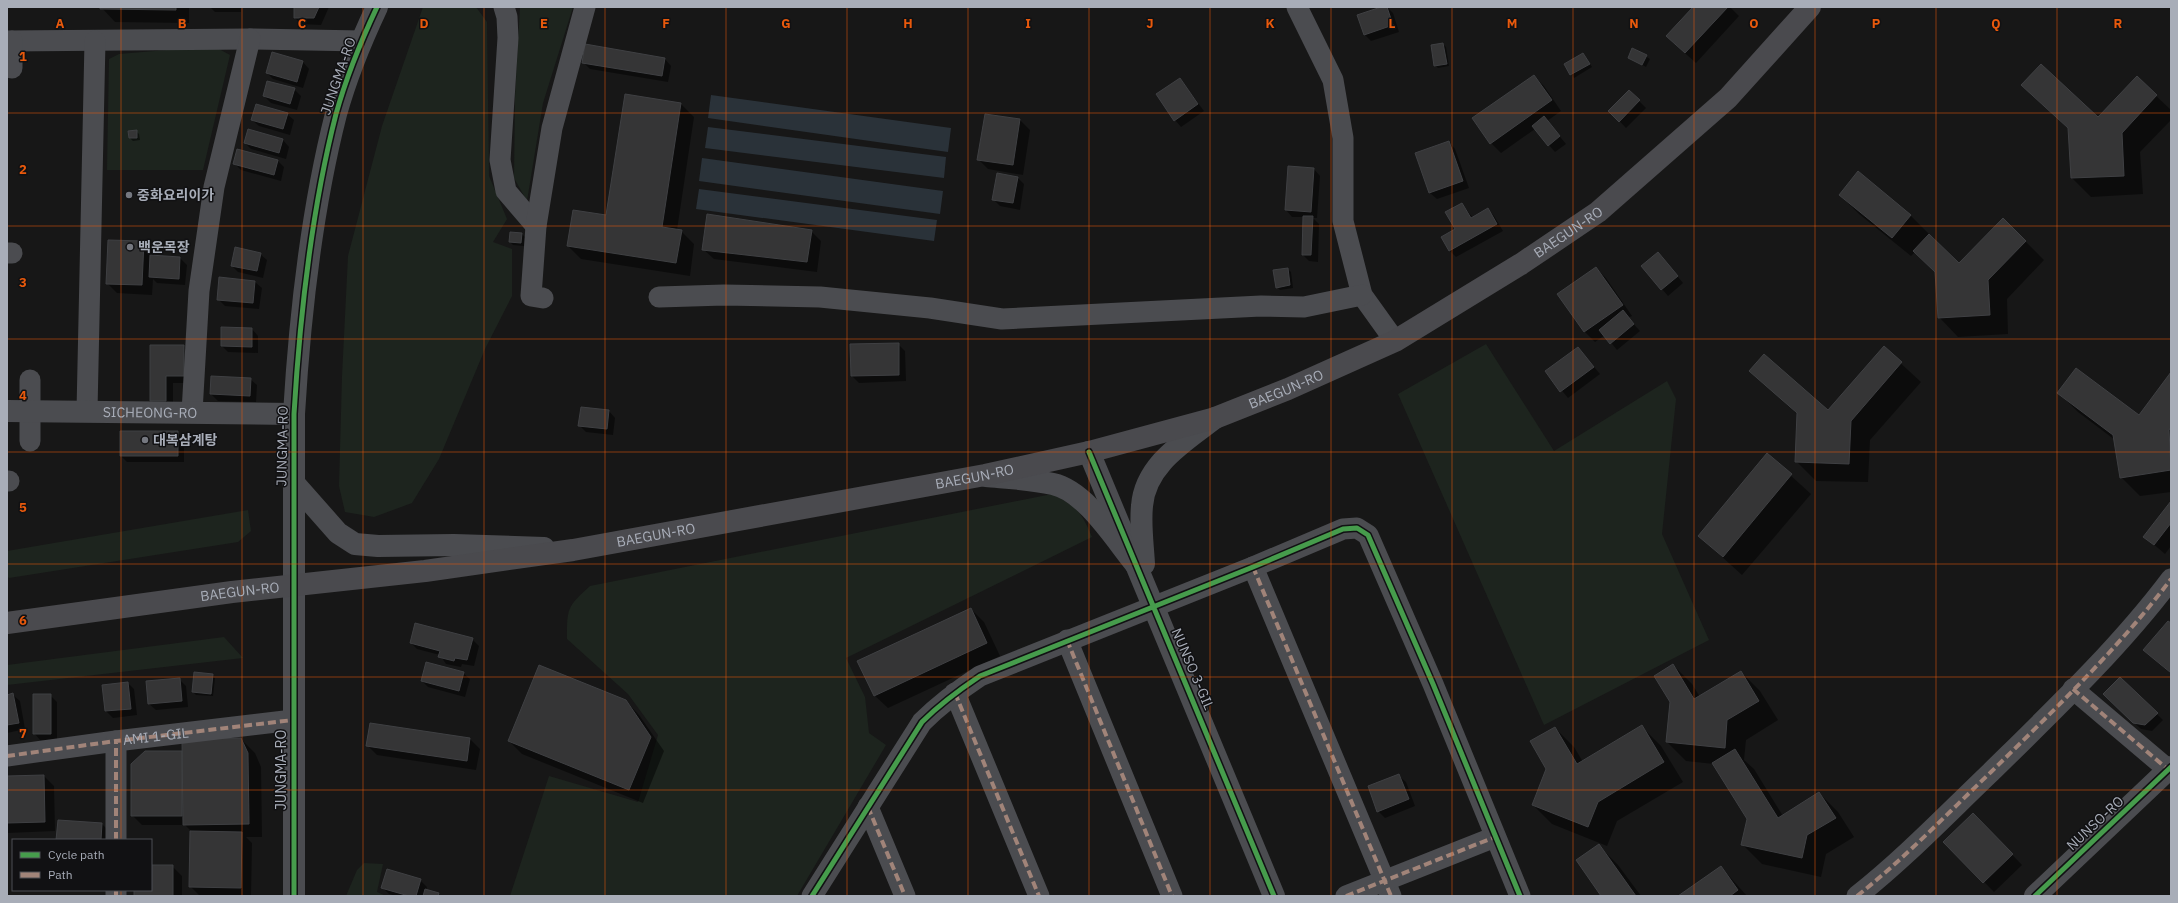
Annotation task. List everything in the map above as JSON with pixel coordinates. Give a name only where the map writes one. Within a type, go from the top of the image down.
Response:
[{"type":"main road","name":"BAEGUN-RO","points":[[7,623],[293,584],[425,570],[573,550],[985,475],[1089,452],[1215,418],[1395,341],[1515,268],[1598,212],[1728,98],[1810,7]]},
{"type":"street","name":"JUNGMA-RO","points":[[294,896],[293,482],[294,414],[299,334],[312,231],[336,114],[362,41],[377,7]]},
{"type":"street","points":[[504,7],[507,17],[508,38],[500,160],[506,191],[536,226]]},
{"type":"street","points":[[543,298],[531,296],[536,226],[552,128],[585,7]]},
{"type":"street","points":[[1297,7],[1333,80],[1343,138],[1343,221],[1362,295],[1395,341]]},
{"type":"street","points":[[192,412],[199,291],[214,187],[250,39]]},
{"type":"street","points":[[12,68],[10,41],[250,39],[362,41]]},
{"type":"street","points":[[87,411],[95,41]]},
{"type":"street","points":[[659,297],[724,295],[820,297],[930,308],[1002,319],[1261,306],[1304,307],[1362,295]]},
{"type":"street","points":[[30,380],[30,441]]},
{"type":"street","name":"SICHEONG-RO","points":[[7,411],[294,414]]},
{"type":"street","points":[[985,475],[1054,484],[1075,494],[1095,514],[1137,566],[1144,564],[1142,506],[1145,488],[1160,463],[1215,418]]},
{"type":"street","name":"NUNSO 3-GIL","points":[[1089,452],[1274,896]]},
{"type":"street","points":[[293,482],[338,533],[355,544],[378,546],[454,545],[573,550]]},
{"type":"street","points":[[812,896],[922,722],[938,705],[980,676],[1253,567],[1343,528],[1357,528],[1368,535],[1433,684],[1520,896]]},
{"type":"street","points":[[1253,567],[1388,888]]},
{"type":"street","points":[[1857,896],[1888,872],[2073,688],[2151,605],[2171,579]]},
{"type":"street","points":[[1067,640],[1172,896]]},
{"type":"street","points":[[2073,688],[2170,769]]},
{"type":"street","points":[[955,693],[1039,896]]},
{"type":"street","name":"AMI 1-GIL","points":[[116,839],[116,741],[293,720]]},
{"type":"street","points":[[7,756],[116,741]]},
{"type":"street","name":"NUNSO-RO","points":[[2035,896],[2170,769]]},
{"type":"street","points":[[868,807],[904,896]]},
{"type":"street","points":[[1346,896],[1388,888],[1495,837]]},
{"type":"shaded area","points":[[423,7],[476,7],[487,22],[489,176],[507,219],[493,242],[512,249],[512,296],[485,349],[439,459],[412,503],[374,517],[345,512],[339,486],[342,376],[348,256],[382,126]]},
{"type":"shaded area","points":[[520,7],[573,7],[543,103],[527,201],[514,178],[515,98]]},
{"type":"shaded area","points":[[178,49],[219,49],[230,55],[203,170],[107,170],[109,59],[119,54]]},
{"type":"shaded area","points":[[711,95],[951,128],[948,152],[708,118]]},
{"type":"shaded area","points":[[708,127],[946,157],[944,178],[705,148]]},
{"type":"shaded area","points":[[702,158],[943,191],[940,214],[699,181]]},
{"type":"shaded area","points":[[699,189],[937,220],[934,241],[696,209]]},
{"type":"shaded area","points":[[1486,344],[1554,451],[1667,381],[1676,399],[1662,534],[1709,640],[1544,725],[1398,394]]},
{"type":"shaded area","points":[[1052,494],[1073,506],[1085,521],[1092,537],[846,658],[865,697],[869,733],[886,745],[797,896],[510,896],[549,776],[638,802],[658,735],[628,694],[567,639],[567,621],[570,609],[577,599],[590,586]]},
{"type":"shaded area","points":[[248,510],[251,531],[238,542],[9,578],[7,576],[7,551]]},
{"type":"shaded area","points":[[224,637],[243,658],[7,685],[7,665]]},
{"type":"shaded area","points":[[364,863],[383,864],[377,892],[386,896],[346,896],[357,870]]},
{"type":"building","points":[[100,7],[176,7],[176,10],[100,9]]},
{"type":"building","points":[[294,7],[319,7],[314,18],[294,18]]},
{"type":"building","points":[[1381,7],[1387,7],[1393,25],[1364,35],[1357,15]]},
{"type":"building","points":[[1693,7],[1728,7],[1685,53],[1666,36]]},
{"type":"building","points":[[1443,43],[1447,64],[1434,66],[1431,45]]},
{"type":"building","points":[[585,44],[665,58],[662,76],[582,63]]},
{"type":"building","points":[[1632,48],[1647,55],[1642,65],[1628,58]]},
{"type":"building","points":[[272,52],[303,61],[297,82],[266,73]]},
{"type":"building","points":[[1583,53],[1590,64],[1570,75],[1564,64]]},
{"type":"building","points":[[2041,64],[2098,117],[2137,76],[2157,95],[2122,133],[2124,176],[2071,178],[2068,128],[2021,85]]},
{"type":"building","points":[[1534,75],[1552,100],[1490,144],[1472,118]]},
{"type":"building","points":[[1180,78],[1198,104],[1174,121],[1156,94]]},
{"type":"building","points":[[267,81],[295,88],[290,104],[263,96]]},
{"type":"building","points":[[1629,90],[1640,100],[1619,122],[1608,111]]},
{"type":"building","points":[[625,94],[681,103],[662,227],[682,230],[676,263],[567,246],[573,210],[606,215]]},
{"type":"building","points":[[256,104],[288,113],[283,129],[251,120]]},
{"type":"building","points":[[985,114],[1020,119],[1013,165],[977,160]]},
{"type":"building","points":[[1544,116],[1560,136],[1548,146],[1532,126]]},
{"type":"building","points":[[248,129],[283,139],[279,153],[244,143]]},
{"type":"building","points":[[137,130],[137,138],[129,138],[128,131]]},
{"type":"building","points":[[1449,141],[1463,181],[1429,193],[1415,153]]},
{"type":"building","points":[[237,149],[278,160],[274,175],[233,164]]},
{"type":"building","points":[[1288,166],[1314,168],[1311,212],[1285,210]]},
{"type":"building","points":[[1858,171],[1911,215],[1892,238],[1839,195]]},
{"type":"building","points":[[997,173],[1018,177],[1013,203],[992,200]]},
{"type":"building","points":[[1462,203],[1471,218],[1488,208],[1497,224],[1449,251],[1441,237],[1455,229],[1445,212]]},
{"type":"building","points":[[707,214],[812,230],[807,262],[702,250]]},
{"type":"building","points":[[1303,216],[1313,216],[1311,255],[1302,255]]},
{"type":"building","points":[[2003,218],[2026,241],[1988,280],[1990,315],[1938,318],[1935,272],[1913,251],[1929,234],[1959,263]]},
{"type":"building","points":[[510,232],[522,233],[521,243],[509,242]]},
{"type":"building","points":[[108,240],[144,241],[142,285],[106,284]]},
{"type":"building","points":[[235,247],[261,253],[257,271],[231,266]]},
{"type":"building","points":[[1658,252],[1678,276],[1661,290],[1641,266]]},
{"type":"building","points":[[150,255],[180,257],[179,279],[149,277]]},
{"type":"building","points":[[1596,267],[1623,305],[1584,332],[1557,294]]},
{"type":"building","points":[[1288,268],[1290,285],[1276,288],[1273,270]]},
{"type":"building","points":[[219,277],[255,281],[253,303],[217,300]]},
{"type":"building","points":[[1623,310],[1634,324],[1610,344],[1599,330]]},
{"type":"building","points":[[221,327],[252,328],[252,347],[221,346]]},
{"type":"building","points":[[899,343],[899,375],[851,376],[850,344]]},
{"type":"building","points":[[150,345],[184,345],[184,376],[166,376],[166,401],[150,401]]},
{"type":"building","points":[[1884,346],[1902,362],[1851,421],[1849,464],[1795,462],[1797,413],[1749,371],[1764,354],[1828,410]]},
{"type":"building","points":[[1578,347],[1594,367],[1560,392],[1545,371]]},
{"type":"building","points":[[2076,368],[2139,415],[2171,372],[2171,427],[2169,430],[2171,470],[2120,478],[2113,435],[2057,393]]},
{"type":"building","points":[[211,376],[251,378],[250,396],[210,394]]},
{"type":"building","points":[[581,407],[609,410],[607,429],[578,426]]},
{"type":"building","points":[[120,431],[178,431],[178,456],[120,456]]},
{"type":"building","points":[[1767,453],[1792,474],[1723,557],[1698,536]]},
{"type":"building","points":[[2171,501],[2171,523],[2154,545],[2143,537]]},
{"type":"building","points":[[971,608],[987,643],[874,696],[857,661]]},
{"type":"building","points":[[2168,621],[2171,623],[2171,673],[2143,650]]},
{"type":"building","points":[[415,623],[473,638],[467,660],[455,658],[454,661],[438,657],[440,651],[410,643]]},
{"type":"building","points":[[426,662],[464,672],[459,691],[421,681]]},
{"type":"building","points":[[1673,664],[1694,699],[1741,671],[1759,701],[1727,720],[1725,748],[1666,742],[1670,702],[1654,676]]},
{"type":"building","points":[[539,665],[626,700],[651,737],[629,790],[508,741]]},
{"type":"building","points":[[194,672],[213,674],[211,694],[192,692]]},
{"type":"building","points":[[2120,677],[2158,713],[2145,725],[2133,723],[2103,694]]},
{"type":"building","points":[[180,678],[182,701],[148,704],[146,681]]},
{"type":"building","points":[[128,682],[131,709],[105,711],[102,685]]},
{"type":"building","points":[[13,693],[19,723],[7,725],[7,695]]},
{"type":"building","points":[[33,694],[51,694],[51,734],[33,734]]},
{"type":"building","points":[[370,723],[470,738],[467,761],[366,746]]},
{"type":"building","points":[[1642,725],[1664,762],[1598,802],[1588,827],[1532,805],[1546,769],[1530,741],[1555,727],[1577,764]]},
{"type":"building","points":[[241,738],[248,753],[249,824],[183,825],[182,739]]},
{"type":"building","points":[[1735,749],[1778,818],[1819,792],[1836,818],[1807,835],[1802,858],[1741,845],[1747,819],[1712,763]]},
{"type":"building","points":[[145,751],[182,751],[182,816],[131,816],[131,764]]},
{"type":"building","points":[[1399,774],[1409,799],[1377,812],[1368,786]]},
{"type":"building","points":[[44,775],[45,822],[7,823],[7,776]]},
{"type":"building","points":[[1973,813],[2013,854],[1983,883],[1943,842]]},
{"type":"building","points":[[58,820],[102,823],[101,839],[56,839]]},
{"type":"building","points":[[190,831],[242,832],[241,888],[189,887]]},
{"type":"building","points":[[1599,844],[1636,896],[1601,896],[1576,860]]},
{"type":"building","points":[[152,865],[173,865],[173,896],[134,896],[134,891],[152,891]]},
{"type":"building","points":[[1721,866],[1738,890],[1730,896],[1678,896]]},
{"type":"building","points":[[387,869],[421,879],[416,896],[409,896],[381,888]]},
{"type":"building","points":[[425,889],[439,893],[438,896],[423,896]]},
{"type":"marked path","points":[[1253,567],[1391,896]]},
{"type":"marked path","points":[[1857,896],[1926,836],[2061,702],[2108,654],[2171,579]]},
{"type":"marked path","points":[[1067,640],[1172,896]]},
{"type":"marked path","points":[[2073,689],[2171,772]]},
{"type":"marked path","points":[[955,693],[1039,896]]},
{"type":"marked path","points":[[116,839],[116,741],[293,720]]},
{"type":"marked path","points":[[7,756],[116,741]]},
{"type":"marked path","points":[[868,807],[905,896]]},
{"type":"marked path","points":[[1346,896],[1495,837]]},
{"type":"marked path","points":[[116,891],[116,896]]},
{"type":"cycle path","points":[[294,896],[294,414],[303,301],[313,225],[327,151],[336,114],[349,73],[377,7]]},
{"type":"cycle path","points":[[1089,452],[1274,896]]},
{"type":"cycle path","points":[[812,896],[922,722],[936,709],[980,676],[1253,567],[1343,529],[1357,528],[1368,535],[1433,684],[1520,896]]},
{"type":"cycle path","points":[[2035,896],[2171,767]]},
{"type":"place","name":"중화요리이가","points":[[129,195]]},
{"type":"place","name":"백운목장","points":[[130,247]]},
{"type":"place","name":"대복삼계탕","points":[[145,440]]}]
